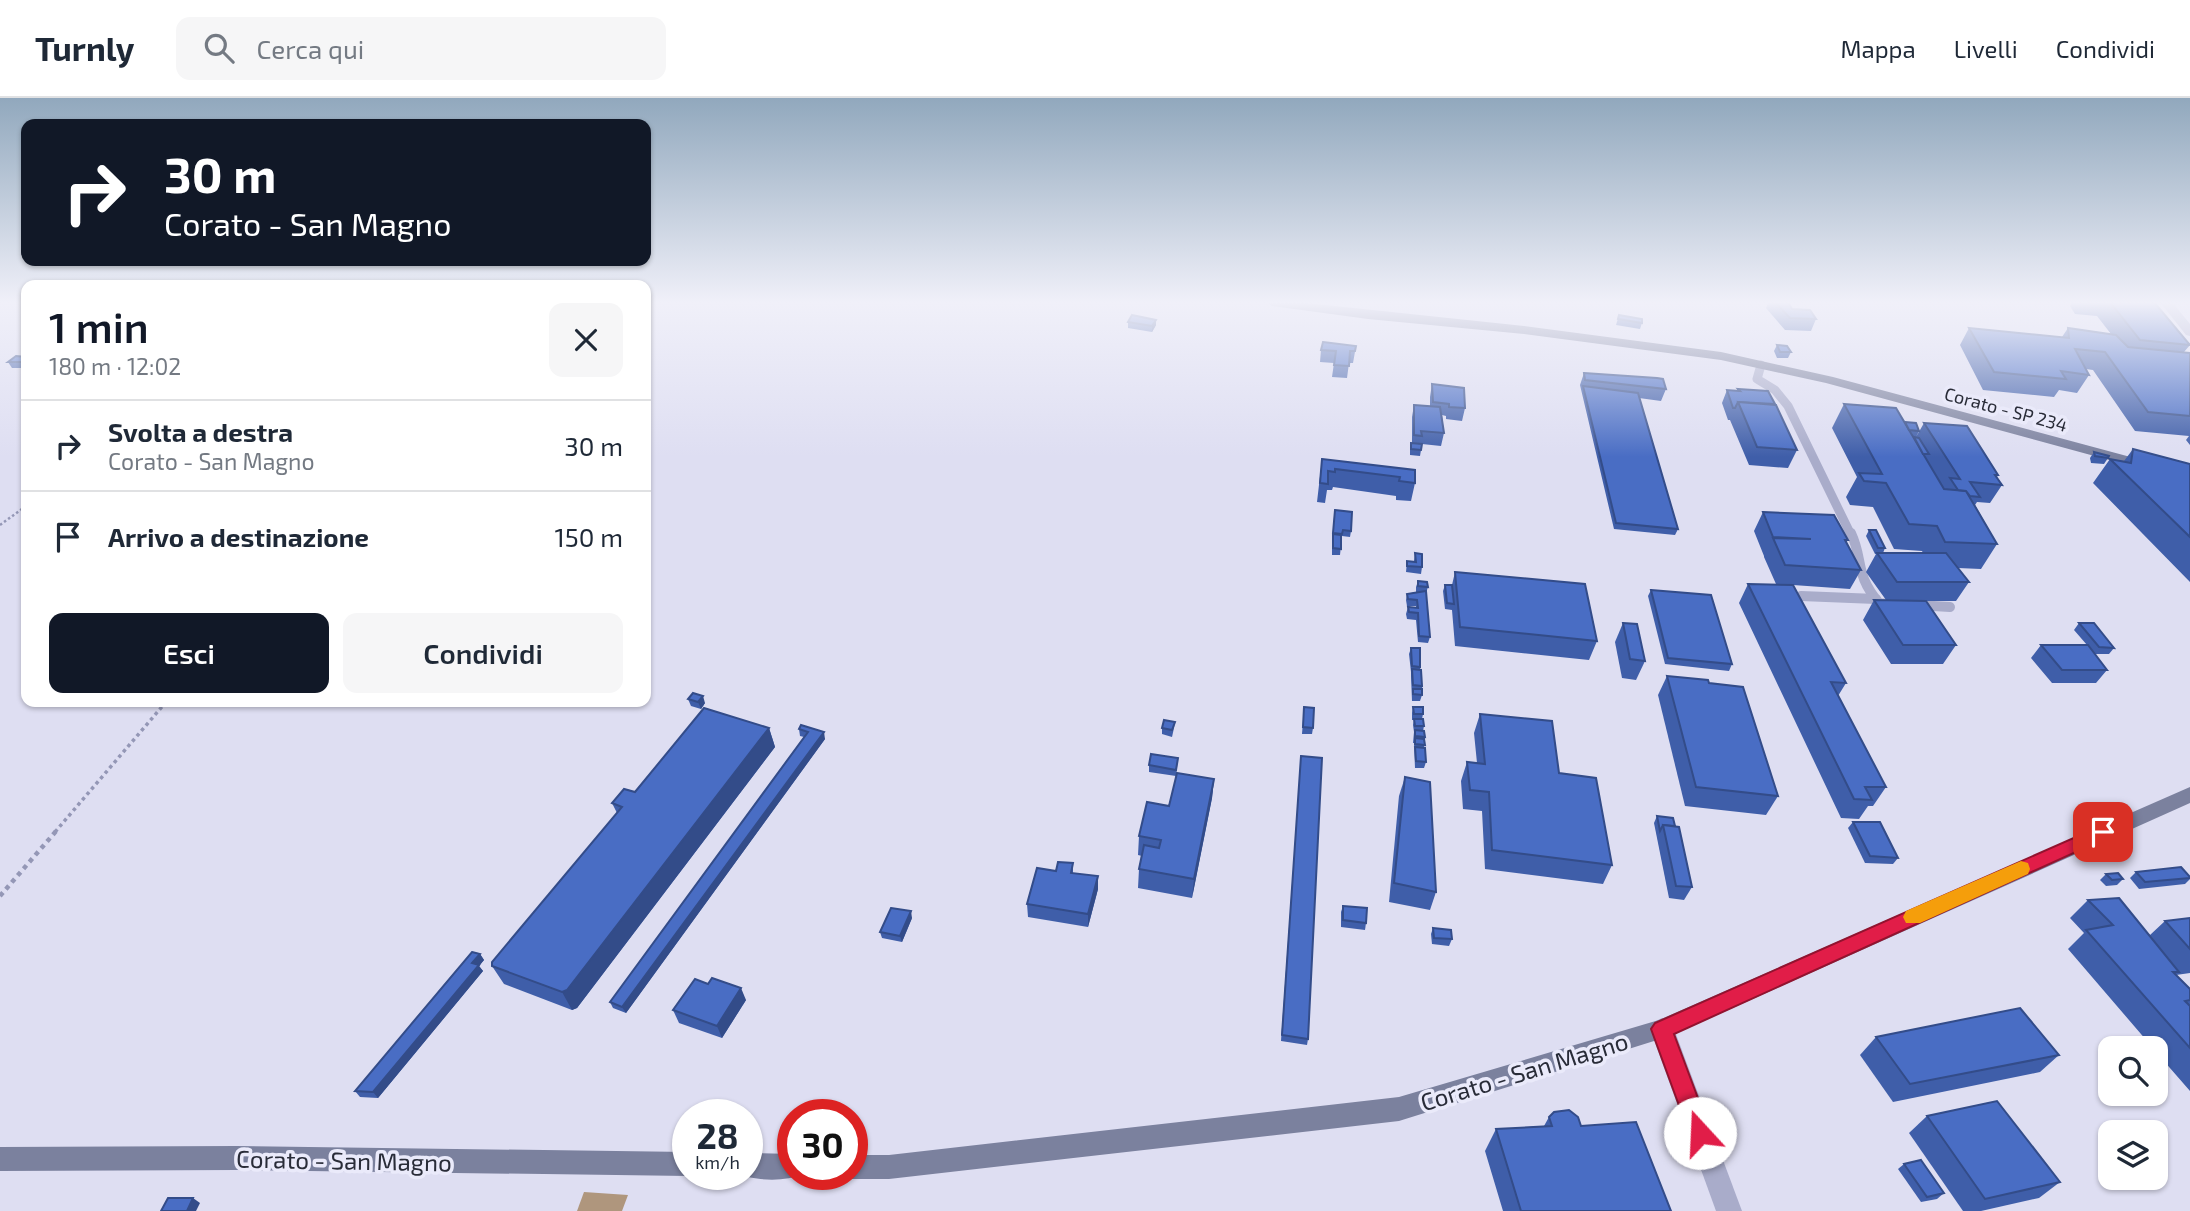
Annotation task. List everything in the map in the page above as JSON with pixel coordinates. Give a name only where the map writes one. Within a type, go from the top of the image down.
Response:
[{"type":"main road","name":"Corato - SP 234","points":[[1696,354],[1828,380],[2190,478]]},
{"type":"main road","name":"Corato - San Magno","points":[[868,1167],[889,1167],[1399,1109],[1662,1029],[2190,795]]},
{"type":"main road","name":"Corato - San Magno","points":[[0,1159],[236,1158],[672,1164]]},
{"type":"street","points":[[1662,1029],[1729,1211]]},
{"type":"lane","points":[[1762,365],[1757,379],[1775,390],[1788,406],[1858,548],[1856,559],[1860,576],[1875,599],[1880,603],[1950,607]]},
{"type":"lane","points":[[1801,596],[1875,599]]},
{"type":"path","points":[[0,525],[21,510]]},
{"type":"path","points":[[0,895],[162,707]]},
{"type":"shaded area","points":[[584,1192],[628,1195],[622,1211],[577,1211]]},
{"type":"building","points":[[1336,354],[1350,354],[1349,366],[1334,365]]},
{"type":"building","points":[[1984,354],[2078,354],[2089,375],[2061,371],[2066,379],[1994,372]]},
{"type":"building","points":[[2106,354],[2190,354],[2190,416],[2148,412]]},
{"type":"building","points":[[16,356],[21,356],[21,362],[8,362]]},
{"type":"building","points":[[1584,373],[1663,379],[1666,389],[1585,380]]},
{"type":"building","points":[[1432,384],[1464,388],[1465,408],[1433,402]]},
{"type":"building","points":[[1583,386],[1638,393],[1678,529],[1616,523]]},
{"type":"building","points":[[1738,389],[1768,391],[1775,404],[1738,402],[1733,408],[1727,390],[1740,391]]},
{"type":"building","points":[[1738,402],[1776,405],[1797,450],[1757,447]]},
{"type":"building","points":[[1844,404],[1896,408],[1944,489],[1966,491],[1997,544],[1945,542],[1937,526],[1909,524],[1886,483],[1864,481],[1859,473],[1882,474]]},
{"type":"building","points":[[1414,405],[1440,407],[1444,433],[1421,431],[1422,436],[1414,435]]},
{"type":"building","points":[[1905,422],[1916,423],[1919,431],[1909,430]]},
{"type":"building","points":[[1924,423],[1967,426],[2002,485],[1970,482],[1980,497],[1958,490],[1950,478],[1960,479]]},
{"type":"building","points":[[1914,437],[1919,438],[1929,454],[1923,454]]},
{"type":"building","points":[[1411,443],[1422,444],[1421,450],[1411,449]]},
{"type":"building","points":[[2133,449],[2190,464],[2190,537],[2110,459],[2131,463]]},
{"type":"building","points":[[2094,452],[2109,456],[2095,456]]},
{"type":"building","points":[[1322,459],[1415,470],[1415,483],[1399,481],[1400,477],[1335,469],[1335,472],[1328,471],[1328,484],[1320,483]]},
{"type":"building","points":[[1335,510],[1352,512],[1351,531],[1333,533]]},
{"type":"building","points":[[1763,512],[1834,515],[1861,570],[1785,565],[1773,538],[1811,539],[1773,537]]},
{"type":"building","points":[[1869,530],[1876,530],[1885,548],[1878,548]]},
{"type":"building","points":[[1333,534],[1341,535],[1341,549],[1333,548]]},
{"type":"building","points":[[1415,553],[1422,554],[1422,567],[1407,566],[1407,561],[1416,562]]},
{"type":"building","points":[[1877,553],[1946,553],[1969,582],[1897,582]]},
{"type":"building","points":[[1455,572],[1585,584],[1597,641],[1460,627]]},
{"type":"building","points":[[1418,581],[1427,582],[1428,587],[1418,586]]},
{"type":"building","points":[[1748,584],[1793,585],[1846,683],[1831,682],[1886,787],[1865,787],[1872,800],[1854,799]]},
{"type":"building","points":[[1445,585],[1452,585],[1454,604],[1447,603]]},
{"type":"building","points":[[1651,590],[1711,595],[1732,664],[1668,658]]},
{"type":"building","points":[[1426,591],[1430,637],[1419,636],[1418,613],[1409,612],[1408,607],[1418,608],[1417,600],[1408,599],[1407,594]]},
{"type":"building","points":[[1874,600],[1926,601],[1956,645],[1903,645]]},
{"type":"building","points":[[1623,623],[1637,624],[1645,661],[1630,659]]},
{"type":"building","points":[[2079,623],[2094,623],[2114,648],[2099,647]]},
{"type":"building","points":[[2041,645],[2088,645],[2107,670],[2062,670]]},
{"type":"building","points":[[1411,648],[1420,648],[1420,667],[1412,666]]},
{"type":"building","points":[[1412,669],[1421,670],[1422,686],[1413,685]]},
{"type":"building","points":[[1667,676],[1743,687],[1778,796],[1696,787]]},
{"type":"building","points":[[1413,689],[1422,689],[1422,695],[1413,694]]},
{"type":"building","points":[[693,693],[703,696],[698,702],[688,699]]},
{"type":"building","points":[[1304,707],[1314,708],[1313,728],[1303,727]]},
{"type":"building","points":[[1413,707],[1423,707],[1423,714],[1414,714]]},
{"type":"building","points":[[704,708],[769,728],[567,990],[562,992],[492,966],[492,962],[622,807],[612,803],[624,789],[635,792]]},
{"type":"building","points":[[1480,714],[1552,721],[1559,773],[1596,778],[1612,865],[1492,850],[1489,792],[1470,790],[1467,762],[1485,764]]},
{"type":"building","points":[[1414,719],[1423,719],[1424,726],[1415,726]]},
{"type":"building","points":[[1164,720],[1175,722],[1172,730],[1162,728]]},
{"type":"building","points":[[801,725],[824,732],[622,1007],[610,1002],[808,732],[799,729]]},
{"type":"building","points":[[1415,730],[1424,731],[1425,737],[1415,736]]},
{"type":"building","points":[[1415,738],[1424,739],[1425,745],[1415,744]]},
{"type":"building","points":[[1415,747],[1425,748],[1426,762],[1416,761]]},
{"type":"building","points":[[1151,754],[1178,758],[1176,770],[1149,765]]},
{"type":"building","points":[[1301,756],[1322,758],[1308,1039],[1282,1035]]},
{"type":"building","points":[[1177,773],[1214,779],[1194,879],[1139,869],[1144,845],[1159,848],[1161,840],[1139,836],[1147,802],[1169,806]]},
{"type":"building","points":[[1405,777],[1430,782],[1436,892],[1394,883]]},
{"type":"building","points":[[1657,816],[1673,818],[1675,826],[1663,825],[1660,831]]},
{"type":"building","points":[[1853,822],[1880,822],[1898,858],[1870,856]]},
{"type":"building","points":[[1663,825],[1679,827],[1692,887],[1676,886]]},
{"type":"building","points":[[1058,862],[1073,863],[1071,873],[1098,876],[1088,914],[1027,904],[1037,868],[1056,871]]},
{"type":"building","points":[[2181,867],[2190,878],[2145,882],[2136,872]]},
{"type":"building","points":[[2118,873],[2123,879],[2112,880],[2106,874]]},
{"type":"building","points":[[2119,898],[2179,972],[2173,972],[2190,989],[2190,1000],[2185,1001],[2190,1006],[2190,1048],[2086,930],[2113,925],[2088,900]]},
{"type":"building","points":[[1343,906],[1367,908],[1366,923],[1343,920]]},
{"type":"building","points":[[891,908],[911,911],[900,936],[880,932]]},
{"type":"building","points":[[2190,918],[2190,949],[2165,921]]},
{"type":"building","points":[[1433,928],[1451,930],[1452,939],[1434,938]]},
{"type":"building","points":[[472,952],[480,954],[472,963],[479,965],[373,1092],[355,1091]]},
{"type":"building","points":[[712,978],[741,988],[717,1026],[673,1010],[695,979],[708,984]]},
{"type":"building","points":[[2020,1008],[2059,1055],[1910,1084],[1876,1037]]},
{"type":"building","points":[[1997,1101],[2060,1182],[1985,1199],[1927,1116]]},
{"type":"building","points":[[1569,1110],[1578,1117],[1581,1126],[1636,1122],[1671,1211],[1521,1211],[1496,1129],[1552,1126],[1549,1117],[1554,1112]]},
{"type":"building","points":[[1921,1160],[1944,1193],[1927,1197],[1904,1164]]},
{"type":"building","points":[[168,1198],[193,1198],[187,1211],[161,1211]]},
{"type":"slow traffic","points":[[1913,917],[2021,869]]},
{"type":"route","points":[[1700,1133],[1662,1029],[2103,832]]}]
